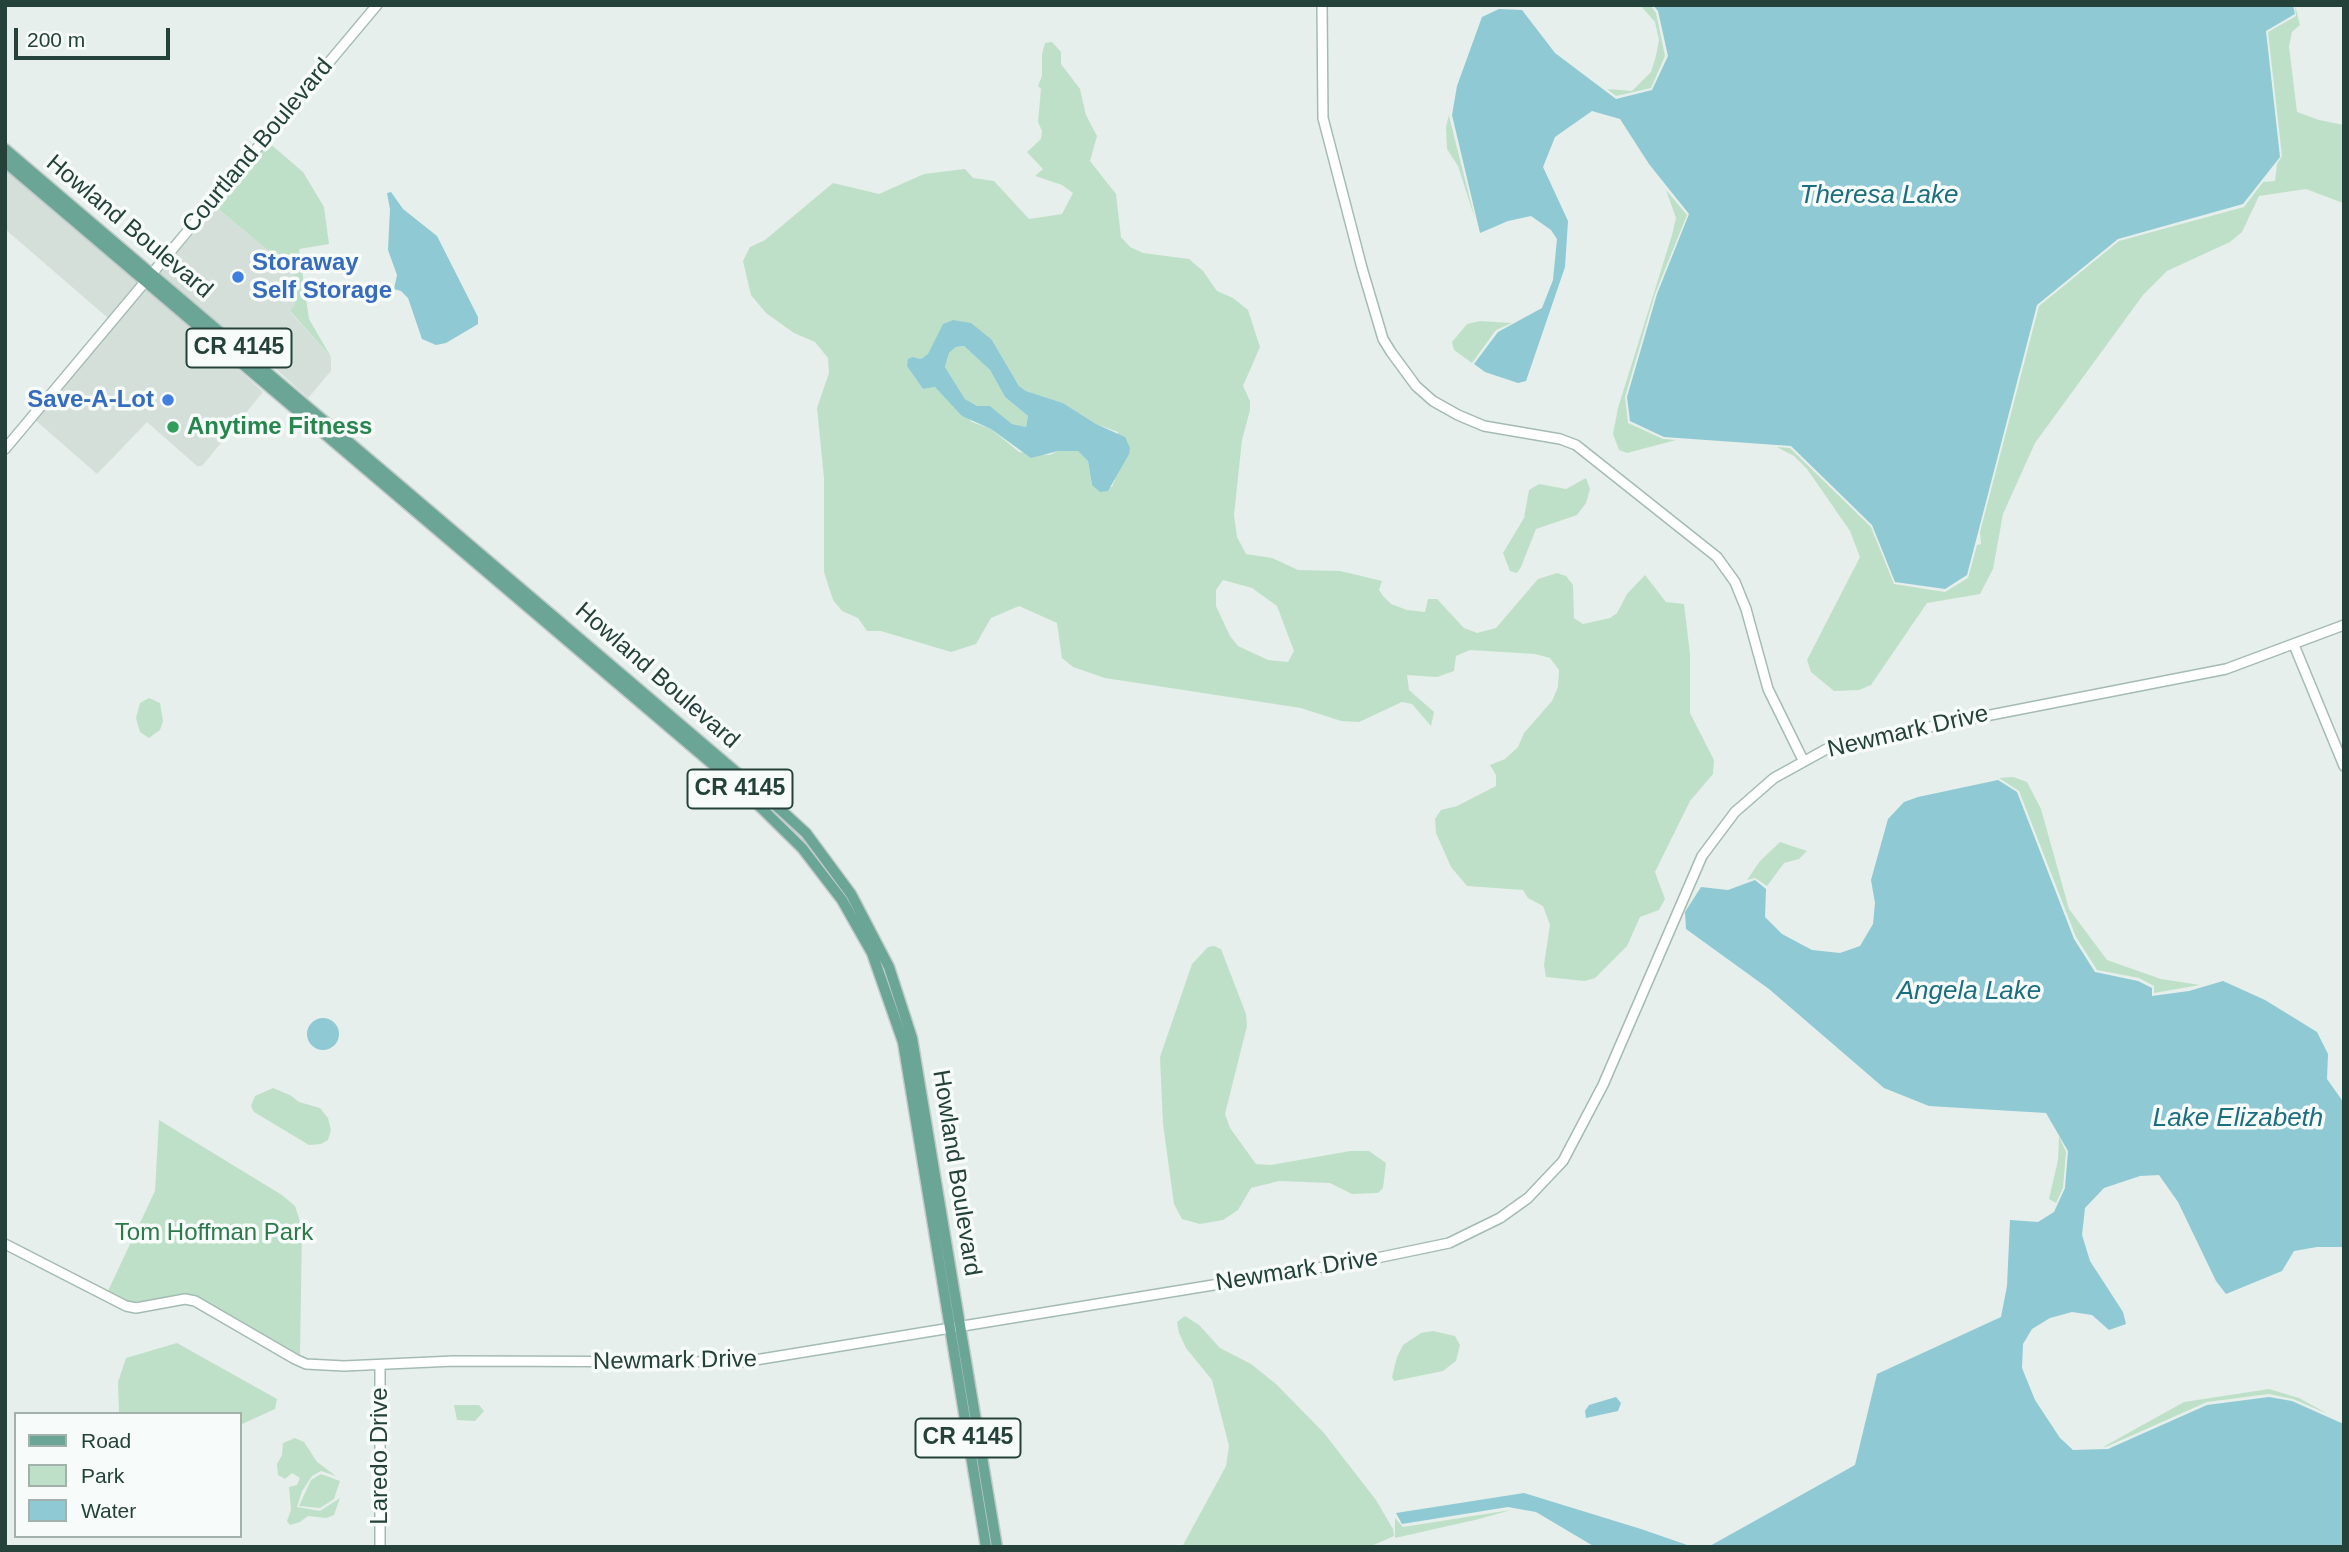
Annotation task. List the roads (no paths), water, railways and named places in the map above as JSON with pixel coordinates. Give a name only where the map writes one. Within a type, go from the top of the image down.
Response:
[{"type":"main road","name":"Howland Boulevard","points":[[5,149],[299,414],[786,831],[802,848],[858,926],[872,953],[895,1014],[909,1075],[997,1547]]},
{"type":"main road","name":"Howland Boulevard","points":[[5,162],[318,415],[806,834],[817,848],[867,921],[889,967],[905,1010],[923,1097],[986,1547]]},
{"type":"main road","points":[[299,414],[318,415]]},
{"type":"main road","points":[[786,831],[806,834]]},
{"type":"main road","points":[[802,848],[817,848]]},
{"type":"street","name":"Courtland Boulevard","points":[[5,449],[377,5]]},
{"type":"street","points":[[1322,5],[1324,118],[1358,255],[1383,339],[1391,352],[1416,386],[1433,401],[1458,415],[1483,426],[1560,439],[1576,445],[1717,557],[1735,582],[1746,609],[1768,689],[1803,760]]},
{"type":"street","name":"Newmark Drive","points":[[5,1244],[126,1306],[136,1308],[185,1299],[195,1301],[306,1364],[380,1365],[454,1362],[743,1362],[1421,1250],[1467,1236],[1500,1218],[1550,1178],[1580,1133],[1707,848],[1735,812],[1757,792],[1803,760],[1832,746],[1891,732],[2226,669],[2344,625]]},
{"type":"street","points":[[2294,645],[2344,766]]},
{"type":"street","name":"Laredo Drive","points":[[380,1365],[380,1547]]},
{"type":"water","name":"Theresa Lake","points":[[1653,5],[2293,5],[2295,14],[2266,31],[2280,157],[2243,204],[2118,239],[2037,305],[1967,575],[1945,589],[1895,582],[1872,525],[1791,446],[1664,437],[1630,421],[1627,397],[1657,294],[1689,214],[1649,164],[1620,119],[1592,111],[1555,137],[1543,167],[1568,221],[1565,267],[1526,381],[1518,383],[1485,372],[1474,364],[1498,332],[1542,308],[1553,280],[1557,239],[1551,230],[1531,216],[1508,221],[1480,233],[1452,115],[1457,86],[1482,17],[1499,9],[1522,10],[1555,53],[1616,99],[1652,90],[1668,56],[1658,11]]},
{"type":"water","points":[[391,192],[403,209],[437,236],[478,317],[478,324],[446,343],[436,345],[422,339],[408,298],[401,291],[394,289],[397,275],[388,250],[390,209],[387,193]]},
{"type":"water","points":[[953,320],[971,323],[992,340],[1019,386],[1026,391],[1063,403],[1096,424],[1125,437],[1130,448],[1129,454],[1108,491],[1100,492],[1092,485],[1088,461],[1078,451],[1058,451],[1031,458],[991,429],[962,416],[935,387],[923,389],[907,366],[908,359],[921,359],[928,354],[943,324]],"holes":[[[964,346],[990,370],[1005,397],[1028,416],[1026,427],[1012,424],[990,406],[977,406],[965,399],[945,367],[949,353],[956,347]]]},
{"type":"water","name":"Angela Lake","points":[[1998,780],[2017,792],[2074,939],[2095,972],[2138,981],[2152,988],[2152,996],[2189,991],[2223,981],[2265,1000],[2317,1032],[2328,1054],[2327,1079],[2344,1103],[2344,1247],[2317,1247],[2294,1251],[2282,1271],[2226,1294],[2216,1281],[2178,1202],[2159,1175],[2140,1176],[2104,1188],[2085,1208],[2082,1235],[2090,1261],[2123,1312],[2126,1324],[2109,1330],[2092,1315],[2072,1312],[2050,1318],[2032,1329],[2023,1344],[2022,1368],[2035,1400],[2060,1438],[2073,1450],[2108,1449],[2207,1405],[2269,1397],[2292,1401],[2344,1424],[2344,1547],[1708,1547],[1855,1465],[1877,1374],[2001,1317],[2007,1286],[2010,1220],[2038,1222],[2054,1212],[2065,1188],[2068,1151],[2046,1113],[1929,1106],[1884,1088],[1769,989],[1686,929],[1685,912],[1701,887],[1728,890],[1755,880],[1766,889],[1765,917],[1782,934],[1812,950],[1840,953],[1860,946],[1873,924],[1875,903],[1871,880],[1888,819],[1904,802],[1918,797]]},
{"type":"water","points":[[323,1018],[334,1023],[339,1034],[334,1045],[323,1050],[312,1045],[307,1034],[312,1023]]},
{"type":"water","points":[[1616,1397],[1621,1403],[1618,1411],[1586,1418],[1585,1411],[1589,1405]]},
{"type":"water","points":[[1524,1493],[1693,1547],[1595,1547],[1536,1512],[1508,1507],[1402,1524],[1396,1513]]},
{"type":"place","name":"Storaway Self Storage","points":[[238,277]]},
{"type":"place","name":"Save-A-Lot","points":[[168,400]]},
{"type":"place","name":"Anytime Fitness","points":[[173,427]]},
{"type":"water label","name":"Lake Elizabeth","points":[[2238,1119]]},
{"type":"park label","name":"Tom Hoffman Park","points":[[214,1233]]}]
